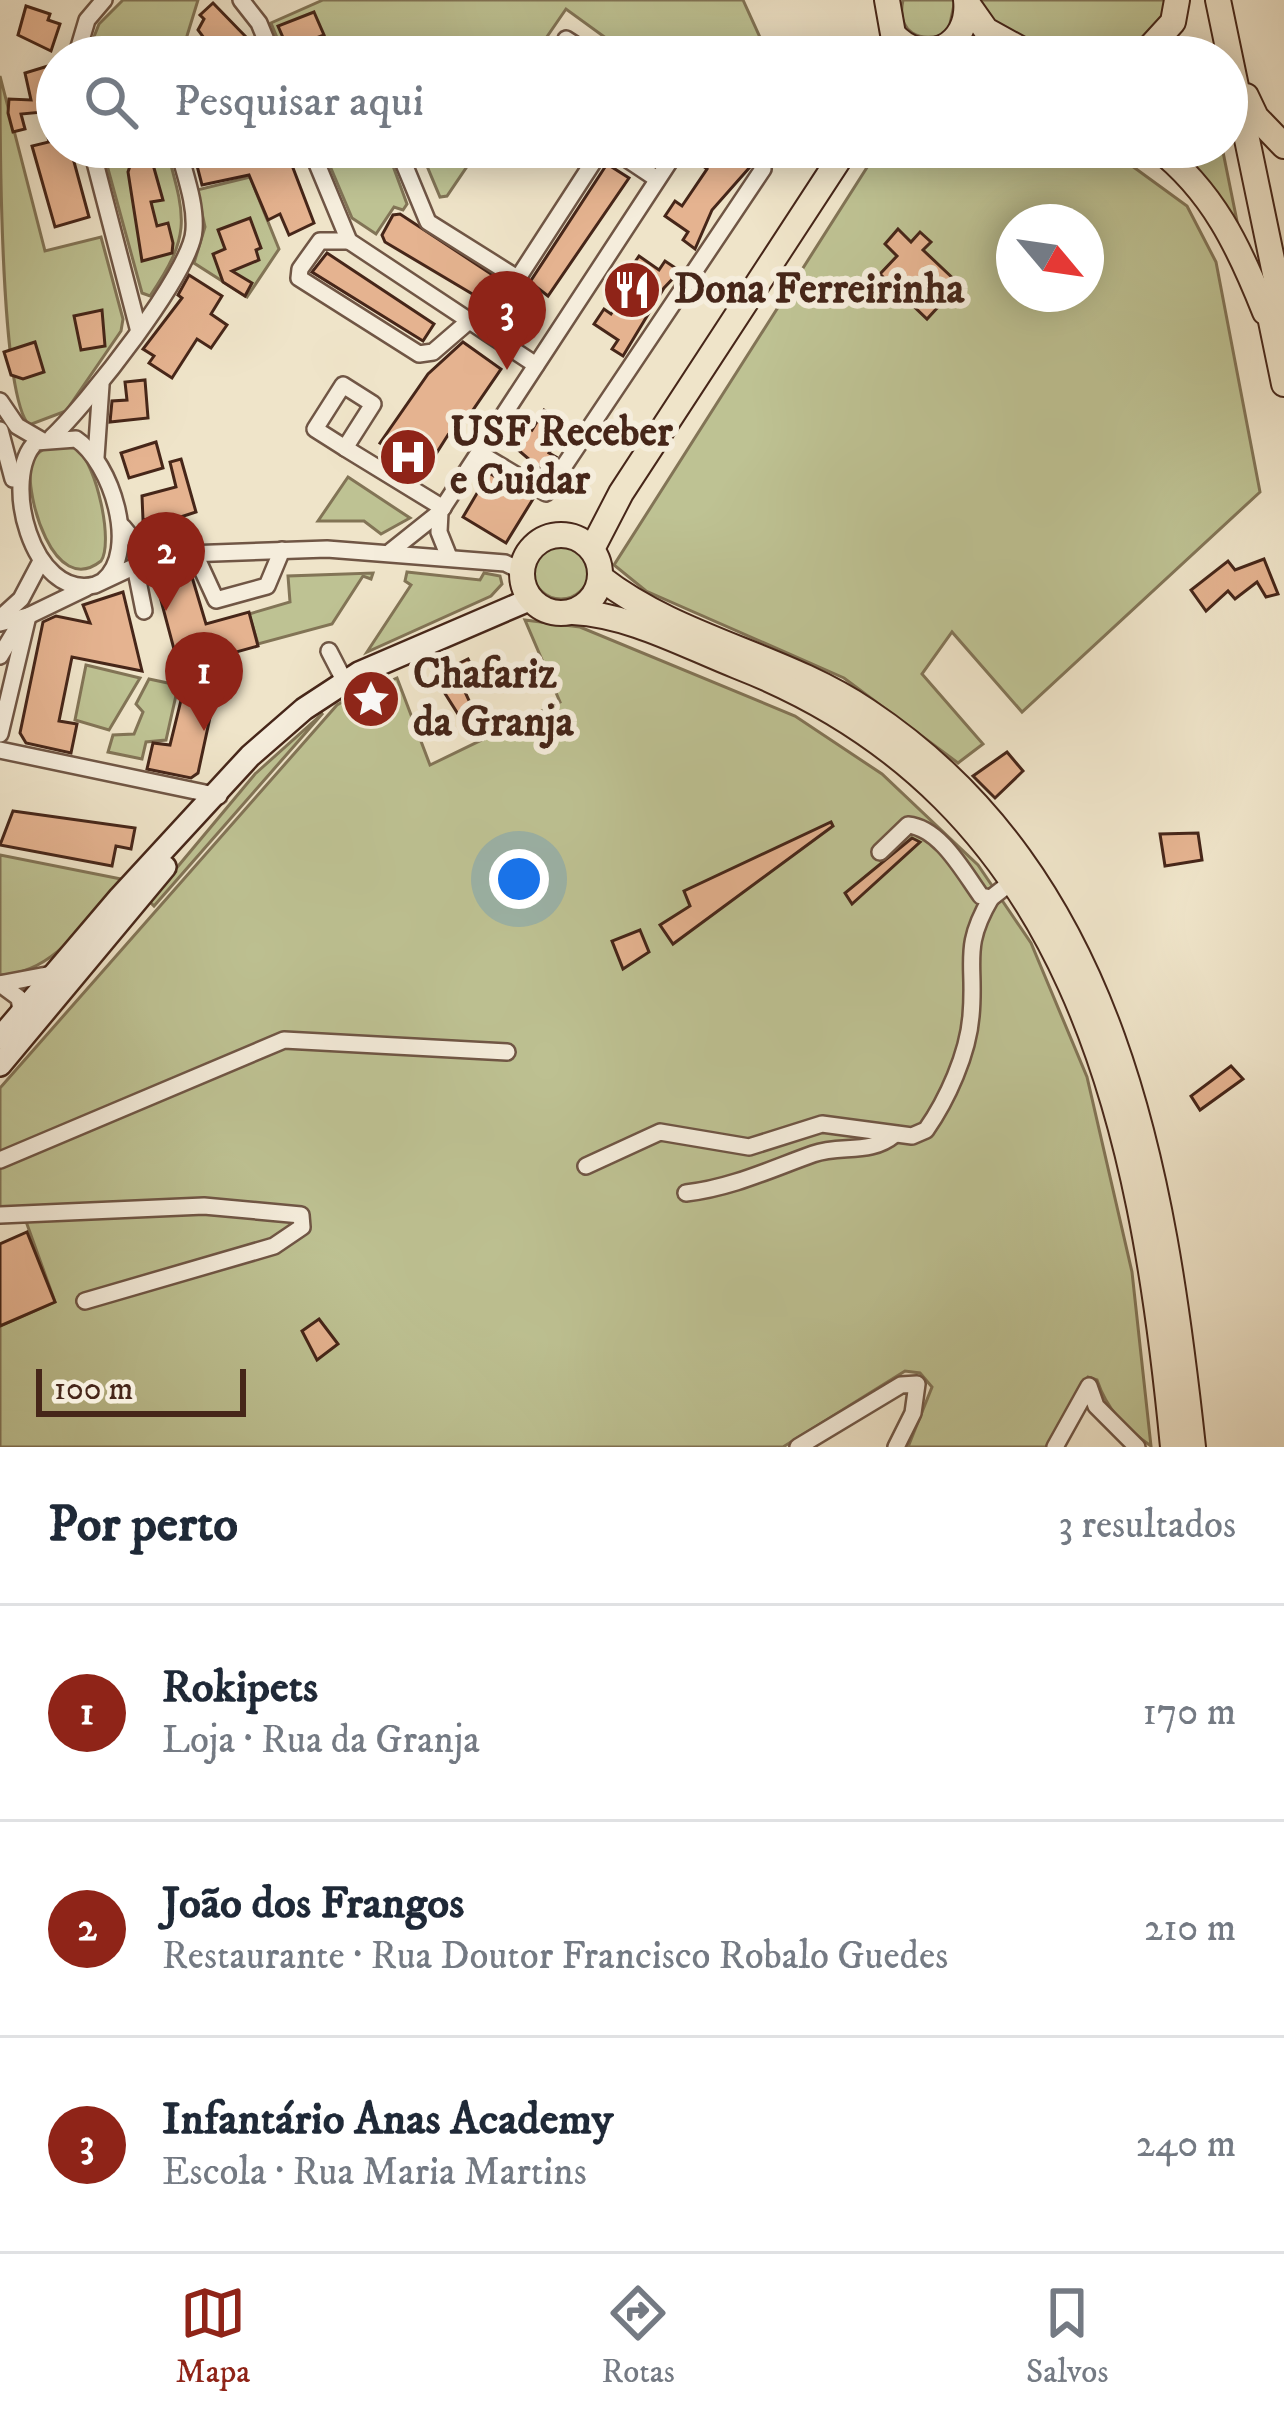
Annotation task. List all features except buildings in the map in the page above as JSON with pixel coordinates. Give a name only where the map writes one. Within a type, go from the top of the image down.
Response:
[{"type":"main road","points":[[1160,36],[1173,22],[1177,0]]},
{"type":"main road","points":[[1204,0],[1216,36]]},
{"type":"main road","points":[[1218,0],[1221,36]]},
{"type":"main road","points":[[954,36],[965,27],[967,1]]},
{"type":"main road","points":[[967,1],[986,31],[995,36]]},
{"type":"main road","points":[[884,3],[890,36]]},
{"type":"main road","points":[[1248,103],[1284,146]]},
{"type":"main road","points":[[573,612],[592,599],[601,578],[591,538],[833,168]]},
{"type":"main road","points":[[1176,168],[1219,213],[1279,326]]},
{"type":"main road","points":[[1241,168],[1279,326]]},
{"type":"main road","points":[[1246,168],[1279,326],[1284,384]]},
{"type":"main road","points":[[0,1065],[138,903],[250,756],[345,682],[519,579],[545,538],[591,538]]},
{"type":"main road","points":[[601,578],[650,612],[798,671],[870,712],[952,778],[1039,882],[1070,933],[1117,1046],[1167,1252],[1192,1447]]},
{"type":"main road","points":[[519,579],[550,612],[622,620],[763,676],[828,709],[938,792],[1014,880],[1055,944],[1094,1035],[1149,1256],[1173,1447]]},
{"type":"main road","points":[[0,1038],[120,897],[212,803]]},
{"type":"street","points":[[82,36],[87,20],[104,0]]},
{"type":"street","points":[[241,0],[264,36]]},
{"type":"street","points":[[96,168],[138,328]]},
{"type":"street","points":[[8,470],[102,382],[182,263],[194,232],[182,168]]},
{"type":"street","points":[[321,168],[349,241]]},
{"type":"street","points":[[406,168],[428,222],[514,276],[591,168]]},
{"type":"street","points":[[640,168],[658,179]]},
{"type":"street","points":[[389,552],[441,510],[665,168]]},
{"type":"street","points":[[479,453],[546,493],[763,168]]},
{"type":"street","points":[[470,321],[433,352],[419,354],[299,278],[320,241],[349,241],[470,321],[536,365]]},
{"type":"street","points":[[0,430],[8,470],[40,563],[63,584],[95,584],[122,553],[117,520],[96,457],[102,382]]},
{"type":"street","points":[[0,401],[16,426],[47,438],[76,439],[96,457]]},
{"type":"street","points":[[345,448],[441,510]]},
{"type":"street","points":[[441,510],[439,532],[449,557]]},
{"type":"street","points":[[117,520],[137,544],[159,554]]},
{"type":"street","points":[[194,552],[216,600],[267,586],[282,550]]},
{"type":"street","points":[[0,620],[28,616],[159,554],[389,552],[449,557],[519,579]]},
{"type":"street","points":[[0,620],[21,599],[40,563]]},
{"type":"street","points":[[135,566],[144,611]]},
{"type":"street","points":[[0,656],[28,616]]},
{"type":"street","points":[[0,734],[28,616]]},
{"type":"street","points":[[329,651],[345,682]]},
{"type":"street","points":[[0,750],[212,803]]},
{"type":"street","points":[[880,852],[908,825],[917,825],[936,838],[981,896],[991,898]]},
{"type":"street","points":[[586,1166],[660,1132],[749,1147],[822,1124],[894,1135],[926,1130],[953,1078],[971,1020],[969,941],[991,898],[1014,880]]},
{"type":"street","points":[[0,984],[55,974]]},
{"type":"street","points":[[0,984],[19,998],[23,1012],[20,1028],[0,1054]]},
{"type":"street","points":[[0,1005],[23,1012],[49,1007]]},
{"type":"street","points":[[0,1160],[284,1040],[507,1052]]},
{"type":"street","points":[[686,1193],[784,1169],[814,1154],[881,1145],[894,1135]]},
{"type":"street","points":[[0,1215],[204,1206],[301,1215],[302,1227],[274,1246],[85,1301]]},
{"type":"street","points":[[798,1447],[901,1385],[916,1384],[913,1413],[896,1447]]},
{"type":"street","points":[[1055,1447],[1089,1386],[1096,1406],[1137,1447]]},
{"type":"green space","points":[[123,0],[198,0],[187,36],[94,36],[99,24]]},
{"type":"green space","points":[[323,0],[743,0],[759,36],[603,36],[566,9],[547,36],[276,36],[271,23]]},
{"type":"green space","points":[[903,0],[955,0],[948,33],[938,36],[912,33],[902,11]]},
{"type":"green space","points":[[966,0],[1175,0],[1154,36],[1010,36]]},
{"type":"green space","points":[[0,76],[45,251],[101,237],[123,319],[121,331],[66,411],[29,425],[19,404],[7,317]]},
{"type":"green space","points":[[108,168],[172,168],[181,208],[179,240],[150,296],[142,293]]},
{"type":"green space","points":[[331,168],[394,168],[407,204],[403,210],[394,207],[376,234],[352,218]]},
{"type":"green space","points":[[428,168],[466,168],[447,196],[440,197]]},
{"type":"green space","points":[[867,168],[1135,168],[1187,206],[1216,262],[1260,492],[1022,712],[952,632],[922,674],[983,744],[958,763],[844,678],[646,591],[614,565]]},
{"type":"green space","points":[[1178,168],[1226,168],[1238,226]]},
{"type":"green space","points":[[250,177],[279,249],[247,297],[194,263],[205,227],[197,190]]},
{"type":"green space","points":[[49,446],[78,450],[97,486],[104,551],[101,561],[84,569],[69,566],[56,555],[38,518],[31,467],[37,454]]},
{"type":"green space","points":[[348,477],[410,518],[381,534],[364,521],[318,521]]},
{"type":"green space","points":[[561,543],[581,551],[589,571],[581,591],[561,599],[541,591],[533,571],[541,551]]},
{"type":"green space","points":[[407,572],[480,580],[484,573],[500,576],[502,584],[491,596],[367,652],[411,585],[405,581]]},
{"type":"green space","points":[[373,573],[371,579],[363,576],[332,624],[258,644],[249,614],[290,602],[288,576]]},
{"type":"green space","points":[[525,620],[580,627],[795,716],[882,774],[978,865],[1031,943],[1087,1077],[1132,1272],[1151,1446],[1118,1418],[1097,1380],[1088,1377],[1048,1447],[908,1447],[932,1387],[920,1373],[905,1371],[783,1447],[0,1447],[0,1326],[55,1302],[23,1213],[0,1209],[0,1088],[337,705],[351,697],[359,705],[374,704],[384,684],[397,678],[430,765],[560,702]]},
{"type":"green space","points":[[86,665],[140,678],[109,730],[75,720]]},
{"type":"green space","points":[[176,672],[182,691],[177,691],[166,740],[146,742],[142,759],[108,752],[113,735],[134,734],[143,712],[136,704],[149,679],[168,683]]},
{"type":"green space","points":[[323,713],[154,906],[149,901],[255,774]]},
{"type":"green space","points":[[0,855],[121,879],[54,954],[20,972],[0,975]]},
{"type":"place","name":"Dona Ferreirinha","points":[[632,290]]},
{"type":"place","name":"Infantário Anas Academy","points":[[507,370]]},
{"type":"place","name":"USF Receber e Cuidar","points":[[408,457]]},
{"type":"place","name":"João dos Frangos","points":[[166,611]]},
{"type":"place","name":"Chafariz da Granja","points":[[371,699]]},
{"type":"place","name":"Rokipets","points":[[204,731]]}]
